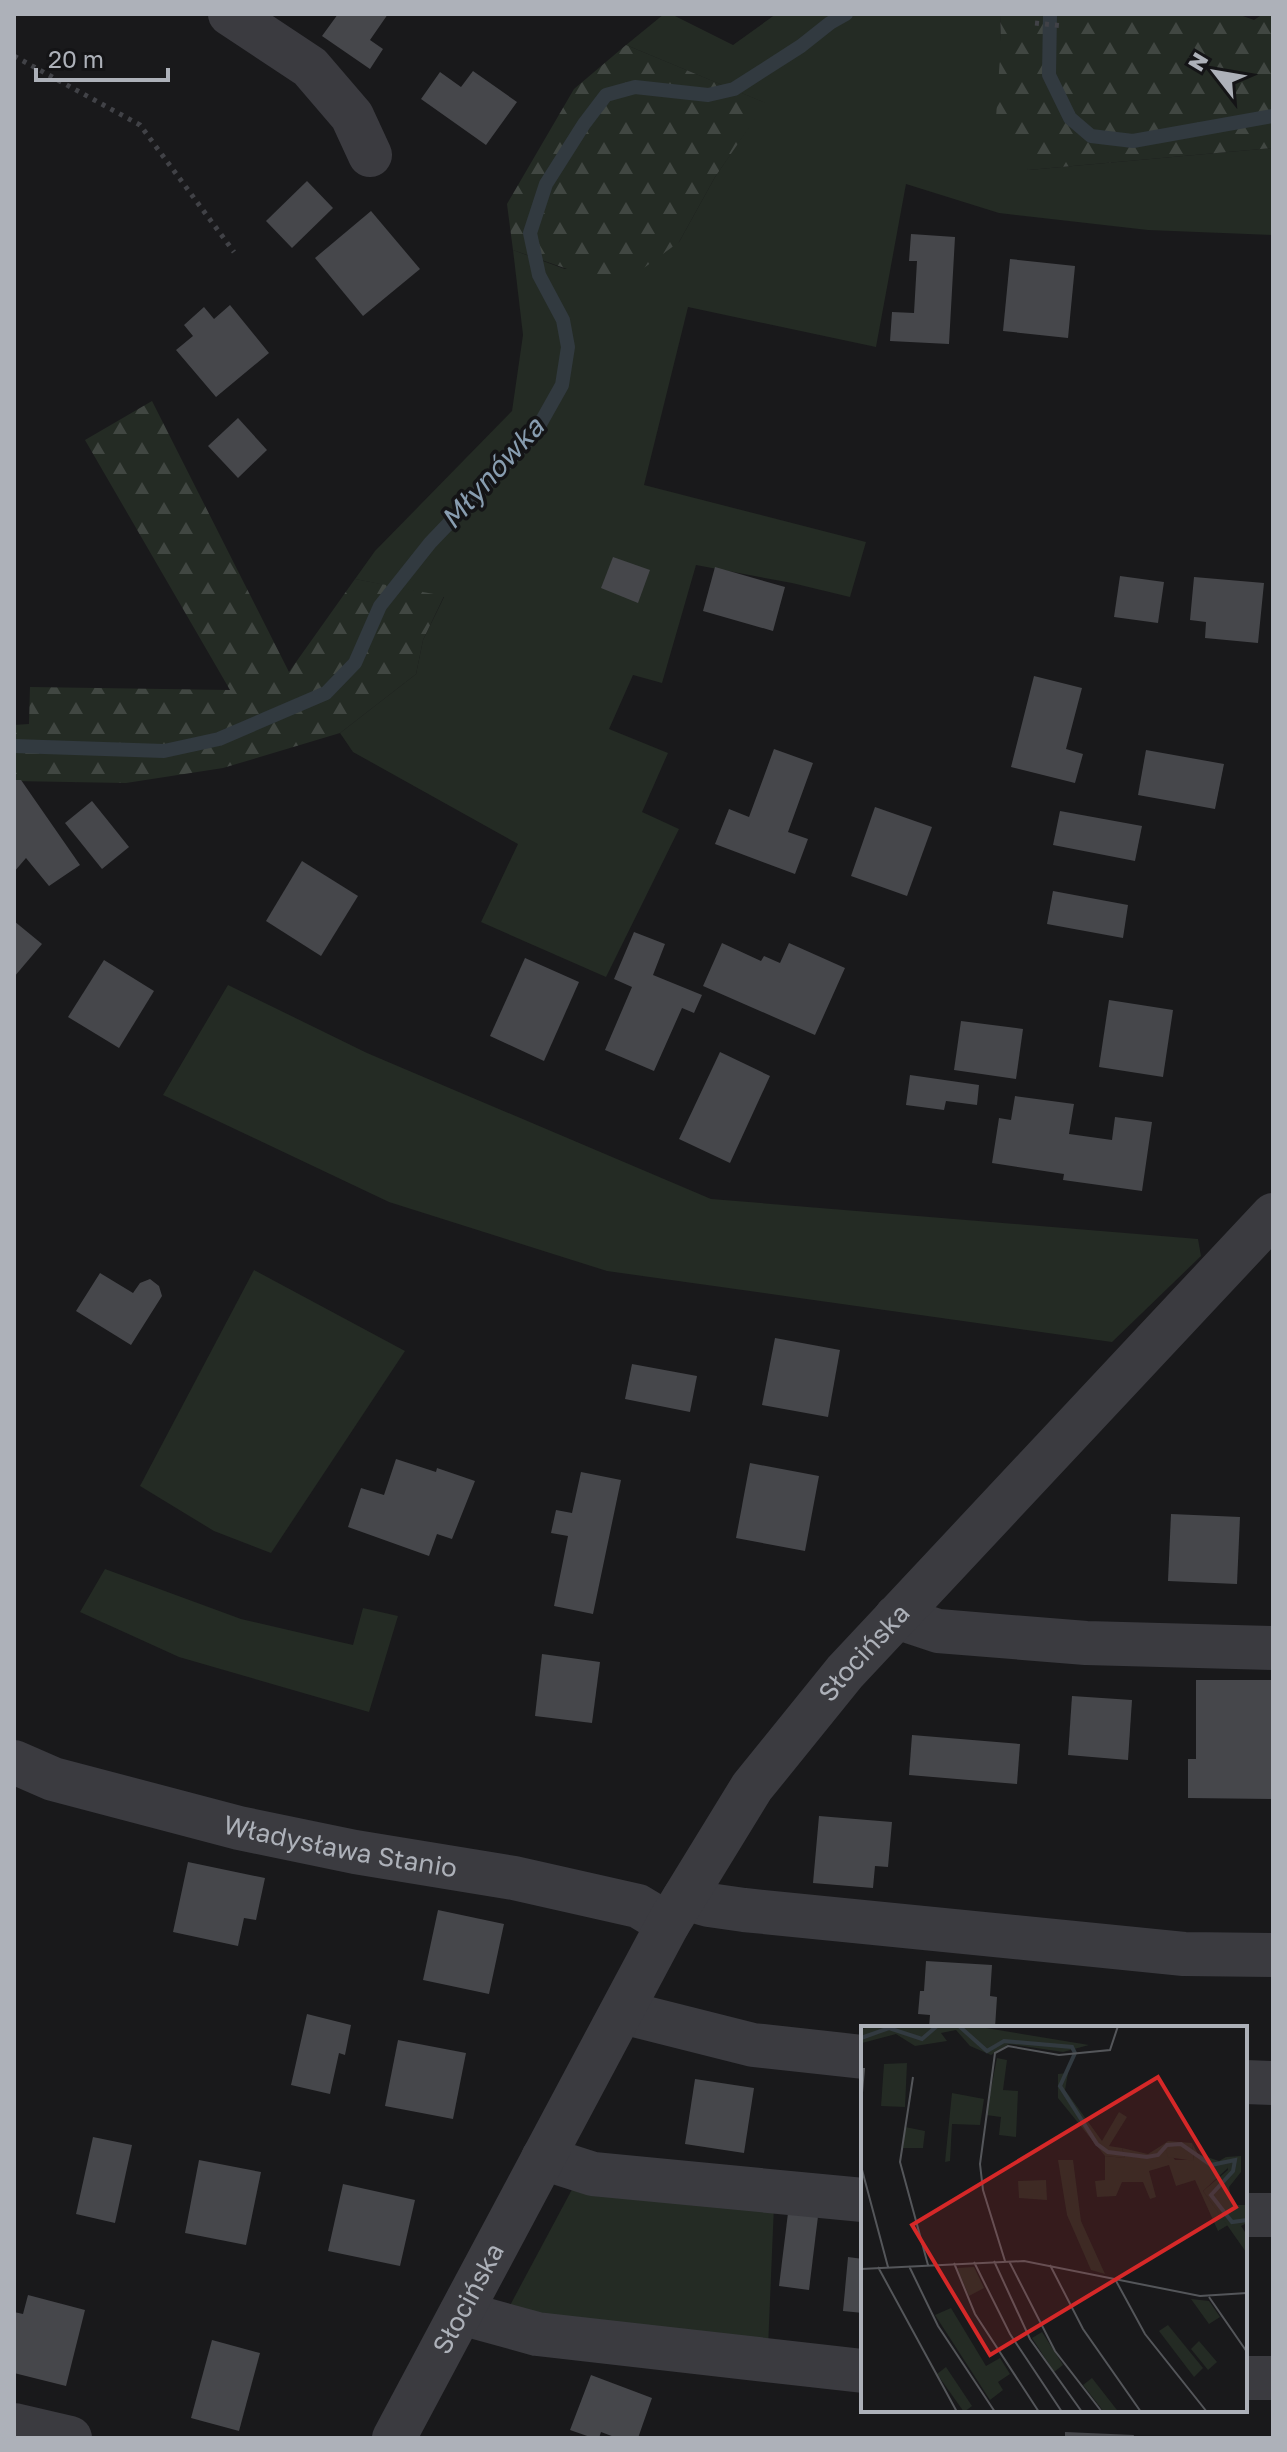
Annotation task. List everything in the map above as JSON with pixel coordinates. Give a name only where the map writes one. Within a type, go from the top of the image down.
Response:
[{"type":"street","points":[[230,14],[310,67],[352,116],[370,155]]},
{"type":"street","name":"Słocińska","points":[[394,2438],[676,1911],[752,1787],[845,1672],[1273,1215]]},
{"type":"street","points":[[896,1617],[938,1631],[1071,1642],[1273,1648]]},
{"type":"street","name":"Władysława Stanio","points":[[14,1762],[53,1779],[239,1828],[529,1882],[638,1906],[676,1911],[709,1905],[1184,1954],[1273,1955]]},
{"type":"street","points":[[622,2012],[753,2045],[861,2057]]},
{"type":"street","points":[[1247,2082],[1273,2083]]},
{"type":"street","points":[[543,2158],[593,2174],[861,2200]]},
{"type":"street","points":[[1247,2215],[1273,2215]]},
{"type":"street","points":[[461,2313],[537,2334],[861,2371]]},
{"type":"street","points":[[1247,2378],[1273,2378]]},
{"type":"street","points":[[14,2425],[70,2438]]},
{"type":"path","points":[[1035,23],[1064,26]]},
{"type":"path","points":[[14,56],[140,125],[234,252]]},
{"type":"green space","points":[[664,14],[671,14],[733,45],[776,14],[1000,14],[1001,41],[1028,170],[1273,148],[1273,235],[1148,230],[999,213],[906,184],[876,347],[688,307],[644,485],[866,542],[850,597],[696,565],[662,683],[633,675],[609,729],[668,753],[642,812],[679,829],[606,977],[481,922],[518,844],[353,752],[340,733],[416,674],[423,640],[444,597],[355,579],[375,551],[512,411],[523,335],[513,250],[565,269],[679,242],[715,177],[765,103],[626,45]]},
{"type":"green space","points":[[1000,14],[1237,14],[1254,20],[1263,14],[1273,14],[1273,148],[1028,170],[996,118]]},
{"type":"green space","points":[[626,45],[766,103],[715,177],[679,242],[629,279],[593,278],[513,250],[507,204],[574,89]]},
{"type":"green space","points":[[152,401],[289,672],[355,579],[444,596],[423,640],[416,674],[340,733],[223,768],[126,783],[14,781],[14,725],[29,724],[30,687],[230,690],[85,440]]},
{"type":"green space","points":[[228,985],[367,1053],[711,1199],[1198,1239],[1201,1256],[1112,1342],[607,1271],[389,1202],[163,1095]]},
{"type":"green space","points":[[254,1270],[405,1351],[271,1553],[214,1531],[140,1486]]},
{"type":"green space","points":[[105,1569],[241,1619],[353,1645],[363,1608],[398,1616],[369,1712],[179,1657],[80,1612]]},
{"type":"green space","points":[[576,2182],[774,2205],[768,2348],[507,2311]]},
{"type":"building","points":[[338,14],[388,14],[370,40],[383,49],[370,69],[322,36]]},
{"type":"building","points":[[473,71],[517,102],[486,145],[421,99],[440,72],[461,87]]},
{"type":"building","points":[[307,181],[333,208],[292,248],[266,221]]},
{"type":"building","points":[[371,211],[420,269],[363,316],[315,258]]},
{"type":"building","points":[[911,234],[955,237],[949,344],[890,341],[892,312],[914,313],[917,261],[909,261]]},
{"type":"building","points":[[1010,259],[1075,266],[1068,338],[1003,331]]},
{"type":"building","points":[[230,305],[269,353],[216,397],[176,350],[193,336],[184,325],[204,307],[214,319]]},
{"type":"building","points":[[238,418],[267,450],[238,478],[208,446]]},
{"type":"building","points":[[613,557],[650,570],[638,603],[601,588]]},
{"type":"building","points":[[715,567],[785,587],[773,631],[703,611]]},
{"type":"building","points":[[1120,576],[1164,582],[1158,623],[1114,617]]},
{"type":"building","points":[[1194,577],[1264,583],[1258,643],[1205,638],[1206,622],[1190,620]]},
{"type":"building","points":[[1034,676],[1082,688],[1066,749],[1083,754],[1075,783],[1011,767]]},
{"type":"building","points":[[774,749],[813,763],[788,832],[808,839],[795,874],[715,844],[729,809],[749,817]]},
{"type":"building","points":[[1146,750],[1224,764],[1215,809],[1138,795]]},
{"type":"building","points":[[14,780],[21,780],[80,865],[49,886],[26,858],[14,872]]},
{"type":"building","points":[[92,801],[129,847],[102,869],[65,823]]},
{"type":"building","points":[[875,807],[932,827],[907,896],[851,876]]},
{"type":"building","points":[[1060,811],[1142,826],[1135,861],[1053,845]]},
{"type":"building","points":[[302,861],[358,896],[321,956],[266,921]]},
{"type":"building","points":[[1053,891],[1128,905],[1123,938],[1047,924]]},
{"type":"building","points":[[14,921],[42,944],[14,977]]},
{"type":"building","points":[[634,932],[665,944],[653,975],[702,995],[694,1013],[682,1008],[654,1071],[605,1050],[632,987],[614,979]]},
{"type":"building","points":[[722,943],[761,961],[764,956],[780,963],[789,943],[845,968],[815,1035],[703,986]]},
{"type":"building","points":[[525,958],[579,982],[544,1061],[490,1036]]},
{"type":"building","points":[[104,960],[154,991],[119,1048],[68,1017]]},
{"type":"building","points":[[1109,1000],[1173,1010],[1163,1077],[1099,1067]]},
{"type":"building","points":[[961,1021],[1023,1029],[1016,1079],[954,1070]]},
{"type":"building","points":[[720,1052],[770,1076],[730,1163],[679,1139]]},
{"type":"building","points":[[910,1075],[979,1085],[977,1105],[946,1101],[944,1110],[906,1105]]},
{"type":"building","points":[[1015,1096],[1074,1104],[1069,1134],[1112,1140],[1115,1117],[1152,1122],[1142,1191],[1063,1180],[1064,1174],[992,1163],[999,1118],[1011,1120]]},
{"type":"building","points":[[100,1273],[133,1293],[140,1283],[150,1279],[159,1286],[162,1296],[131,1345],[76,1311]]},
{"type":"building","points":[[775,1338],[840,1350],[828,1417],[762,1405]]},
{"type":"building","points":[[632,1364],[697,1376],[690,1412],[625,1399]]},
{"type":"building","points":[[396,1459],[475,1481],[452,1539],[437,1534],[429,1556],[348,1527],[361,1488],[384,1495]]},
{"type":"building","points":[[750,1463],[819,1476],[805,1551],[736,1538]]},
{"type":"building","points":[[581,1472],[621,1480],[593,1614],[554,1606],[568,1536],[551,1533],[556,1510],[572,1513]]},
{"type":"building","points":[[1171,1514],[1240,1517],[1237,1584],[1168,1581]]},
{"type":"building","points":[[542,1654],[600,1662],[592,1723],[535,1716]]},
{"type":"building","points":[[1196,1680],[1273,1680],[1273,1799],[1188,1798],[1188,1759],[1196,1759]]},
{"type":"building","points":[[1072,1696],[1132,1700],[1128,1760],[1068,1755]]},
{"type":"building","points":[[912,1735],[1020,1744],[1017,1784],[909,1775]]},
{"type":"building","points":[[819,1816],[892,1822],[888,1867],[875,1866],[873,1888],[813,1883]]},
{"type":"building","points":[[188,1862],[265,1878],[256,1920],[244,1918],[238,1946],[173,1932]]},
{"type":"building","points":[[438,1910],[504,1924],[489,1994],[423,1980]]},
{"type":"building","points":[[926,1961],[992,1965],[990,1996],[997,1997],[995,2026],[929,2026],[930,2015],[918,2014],[920,1991],[924,1991]]},
{"type":"building","points":[[307,2014],[351,2025],[345,2055],[339,2053],[330,2094],[291,2085]]},
{"type":"building","points":[[398,2040],[466,2053],[453,2119],[385,2106]]},
{"type":"building","points":[[695,2079],[754,2088],[744,2153],[685,2144]]},
{"type":"building","points":[[93,2137],[132,2145],[115,2223],[76,2214]]},
{"type":"building","points":[[199,2160],[261,2172],[246,2245],[185,2233]]},
{"type":"building","points":[[343,2184],[415,2200],[400,2266],[328,2251]]},
{"type":"building","points":[[789,2205],[819,2208],[809,2290],[779,2286]]},
{"type":"building","points":[[848,2257],[861,2259],[861,2313],[843,2311]]},
{"type":"building","points":[[28,2295],[85,2310],[66,2386],[14,2373],[14,2312],[23,2314]]},
{"type":"building","points":[[212,2340],[260,2353],[239,2431],[191,2418]]},
{"type":"building","points":[[591,2375],[652,2398],[638,2438],[617,2438],[601,2432],[599,2438],[593,2438],[570,2430]]},
{"type":"building","points":[[1065,2432],[1134,2435],[1133,2438],[1065,2438]]},
{"type":"waterway","name":"Młynówka","points":[[14,746],[164,751],[219,739],[326,693],[355,663],[380,606],[430,543],[535,433],[562,385],[568,347],[563,320],[539,275],[530,233],[546,184],[606,95],[635,87],[708,95],[734,89],[846,14]]},
{"type":"waterway","name":"Młynówka","points":[[1050,14],[1049,75],[1070,118],[1091,136],[1133,141],[1273,116]]}]
